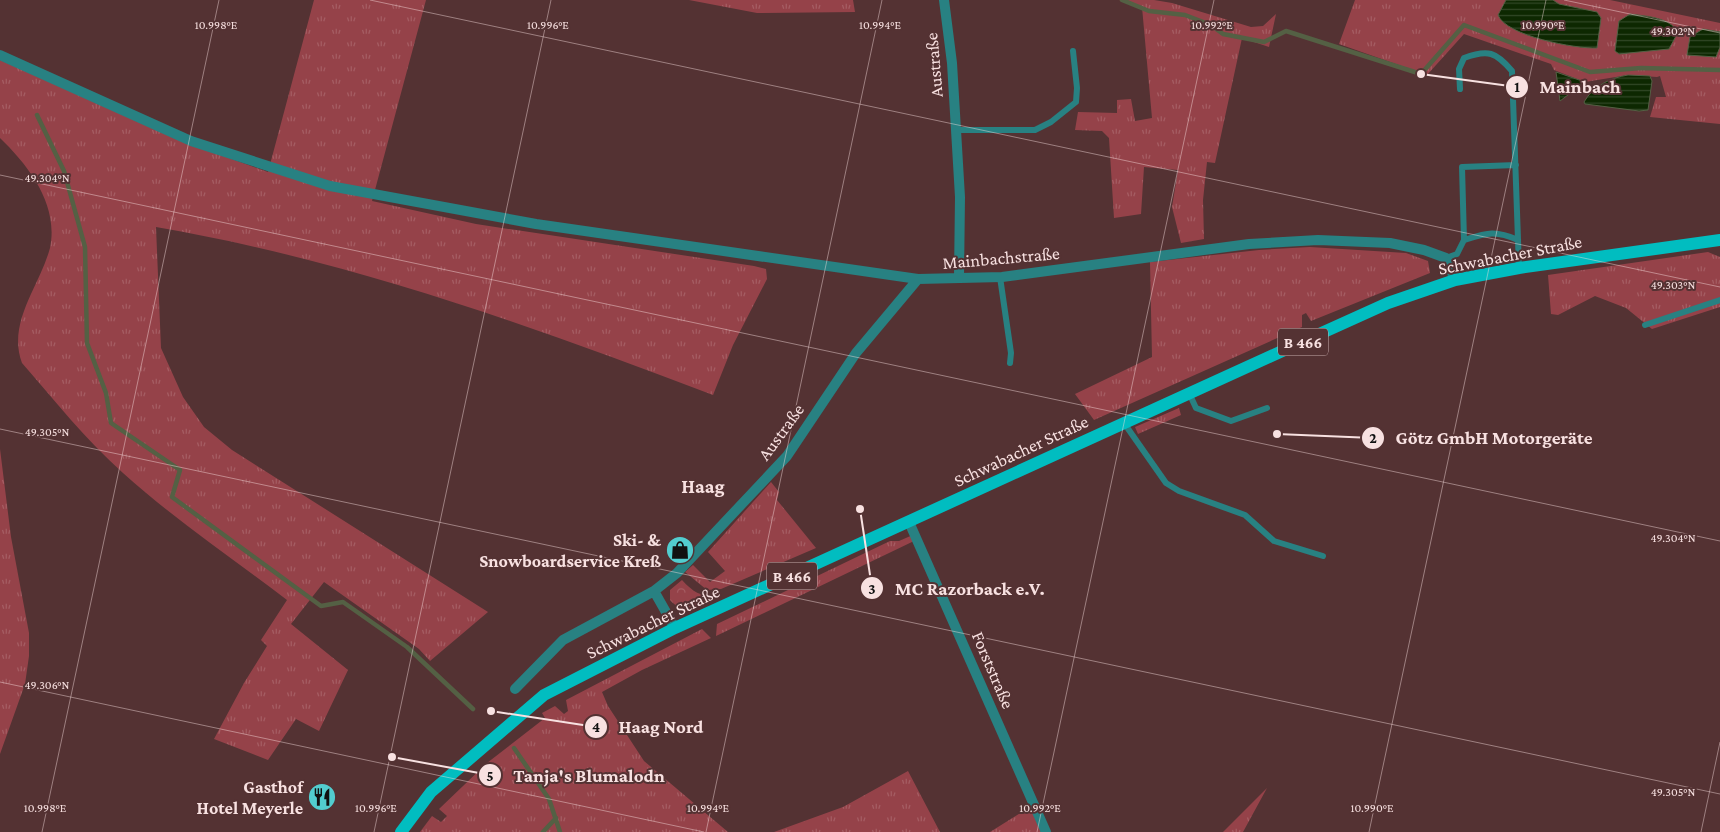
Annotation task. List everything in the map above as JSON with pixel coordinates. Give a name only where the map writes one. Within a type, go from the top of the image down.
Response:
[{"type":"main road","name":"Schwabacher Straße","points":[[401,832],[431,792],[544,696],[675,628],[1388,303],[1455,280],[1519,268],[1720,240]]},
{"type":"street","name":"Austraße","points":[[944,0],[952,63],[960,197],[959,277]]},
{"type":"street","name":"Mainbachstraße","points":[[0,55],[191,141],[330,186],[536,224],[918,279],[1000,277],[1249,244],[1318,240],[1390,243],[1424,250],[1446,258]]},
{"type":"street","points":[[1446,258],[1455,280]]},
{"type":"street","name":"Austraße","points":[[516,689],[564,640],[654,591],[677,573],[787,456],[856,353],[918,279]]},
{"type":"street","name":"Forststraße","points":[[909,522],[1046,832]]},
{"type":"street","points":[[654,591],[675,628]]},
{"type":"lane","points":[[956,130],[1036,130],[1051,122],[1076,102],[1077,88],[1073,51]]},
{"type":"lane","points":[[1460,89],[1459,69],[1464,58],[1480,52],[1500,58],[1512,71],[1519,268]]},
{"type":"lane","points":[[1446,258],[1457,254],[1464,240],[1462,167],[1516,165]]},
{"type":"lane","points":[[1464,240],[1484,234],[1502,233],[1518,240]]},
{"type":"lane","points":[[1000,277],[1011,353],[1010,363]]},
{"type":"lane","points":[[1645,325],[1720,300]]},
{"type":"lane","points":[[1189,393],[1196,408],[1231,421],[1267,408]]},
{"type":"lane","points":[[1124,423],[1166,483],[1179,491],[1246,515],[1274,541],[1323,556]]},
{"type":"green space","points":[[314,0],[426,0],[372,201],[476,224],[754,266],[766,269],[767,279],[733,345],[713,395],[508,320],[369,276],[299,257],[156,227],[161,348],[183,397],[204,427],[232,450],[488,612],[430,661],[419,649],[324,582],[291,624],[348,670],[319,731],[296,719],[268,760],[214,739],[244,683],[267,646],[261,640],[287,600],[142,490],[83,434],[22,363],[18,345],[21,319],[42,271],[50,248],[52,232],[46,202],[39,187],[21,161],[0,138],[0,60],[207,150],[268,172]]},
{"type":"green space","points":[[689,0],[853,0],[855,12],[757,13]]},
{"type":"green space","points":[[1119,0],[1154,0],[1172,3],[1251,27],[1263,26],[1276,14],[1269,47],[1242,38],[1215,163],[1207,162],[1203,200],[1204,239],[1181,243],[1172,207],[1178,170],[1144,167],[1141,214],[1114,218],[1109,138],[1102,131],[1075,130],[1078,112],[1117,113],[1117,100],[1131,99],[1135,121],[1152,118],[1142,7]]},
{"type":"green space","points":[[1355,0],[1610,0],[1720,23],[1720,124],[1650,117],[1656,97],[1666,97],[1660,76],[1628,75],[1585,82],[1554,70],[1551,64],[1464,34],[1427,75],[1339,44]]},
{"type":"green space","points":[[1310,247],[1406,253],[1428,261],[1430,273],[1311,321],[1306,313],[1302,315],[1302,327],[1094,420],[1075,394],[1152,357],[1150,262],[1259,250]]},
{"type":"green space","points":[[1708,252],[1720,257],[1720,307],[1652,329],[1626,308],[1595,296],[1558,315],[1551,314],[1548,275]]},
{"type":"green space","points":[[1179,408],[1181,415],[1138,434],[1135,427]]},
{"type":"green space","points":[[0,449],[11,537],[29,633],[29,656],[25,684],[0,754]]},
{"type":"green space","points":[[771,482],[779,492],[777,500],[816,548],[721,589],[707,590],[685,572],[693,565],[710,582],[725,571],[708,552]]},
{"type":"green space","points":[[915,534],[914,541],[716,636],[717,624],[890,541],[899,541]]},
{"type":"green space","points":[[682,580],[697,593],[716,597],[692,608],[681,608],[670,600],[670,590]]},
{"type":"green space","points":[[702,629],[711,638],[642,670],[602,692],[608,706],[644,761],[728,832],[420,832],[432,816],[441,822],[447,816],[439,809],[487,763],[545,718],[542,713],[555,706],[564,714],[568,711],[566,700]]},
{"type":"green space","points":[[908,771],[940,832],[774,832],[843,807]]},
{"type":"green space","points":[[1267,788],[1243,832],[1223,832]]},
{"type":"green space","points":[[1030,807],[1042,832],[990,832]]},
{"type":"shaded area","points":[[1506,0],[1553,0],[1559,4],[1597,12],[1601,18],[1597,48],[1559,44],[1527,35],[1514,29],[1498,15]]},
{"type":"shaded area","points":[[1630,14],[1655,18],[1672,25],[1676,29],[1676,36],[1669,49],[1619,54],[1615,51],[1619,21]]},
{"type":"shaded area","points":[[1703,29],[1720,32],[1720,47],[1716,57],[1687,55],[1690,37]]},
{"type":"shaded area","points":[[1556,72],[1585,82],[1560,101]]},
{"type":"shaded area","points":[[1628,75],[1650,76],[1652,81],[1648,110],[1639,111],[1585,104],[1584,102],[1588,96],[1597,87],[1615,78]]},
{"type":"waterway","points":[[1122,0],[1149,11],[1185,15],[1211,25],[1223,34],[1264,42],[1286,31],[1421,74],[1464,25],[1590,72],[1641,68],[1720,70]]},
{"type":"waterway","points":[[37,115],[64,171],[85,247],[87,343],[106,393],[111,423],[180,470],[172,497],[321,606],[343,602],[407,647],[473,709]]},
{"type":"waterway","points":[[514,748],[549,799],[560,832]]},
{"type":"waterway","points":[[543,832],[556,818]]},
{"type":"place","name":"Mainbach","points":[[1421,74]]},
{"type":"place","name":"Götz GmbH Motorgeräte","points":[[1277,434]]},
{"type":"place","name":"MC Razorback e.V.","points":[[860,509]]},
{"type":"place","name":"Ski- & Snowboardservice Kreß","points":[[680,550]]},
{"type":"place","name":"Haag Nord","points":[[491,711]]},
{"type":"place","name":"Tanja's Blumalodn","points":[[392,757]]},
{"type":"place","name":"Gasthof Hotel Meyerle","points":[[322,797]]},
{"type":"district","name":"Haag","points":[[703,486]]}]
